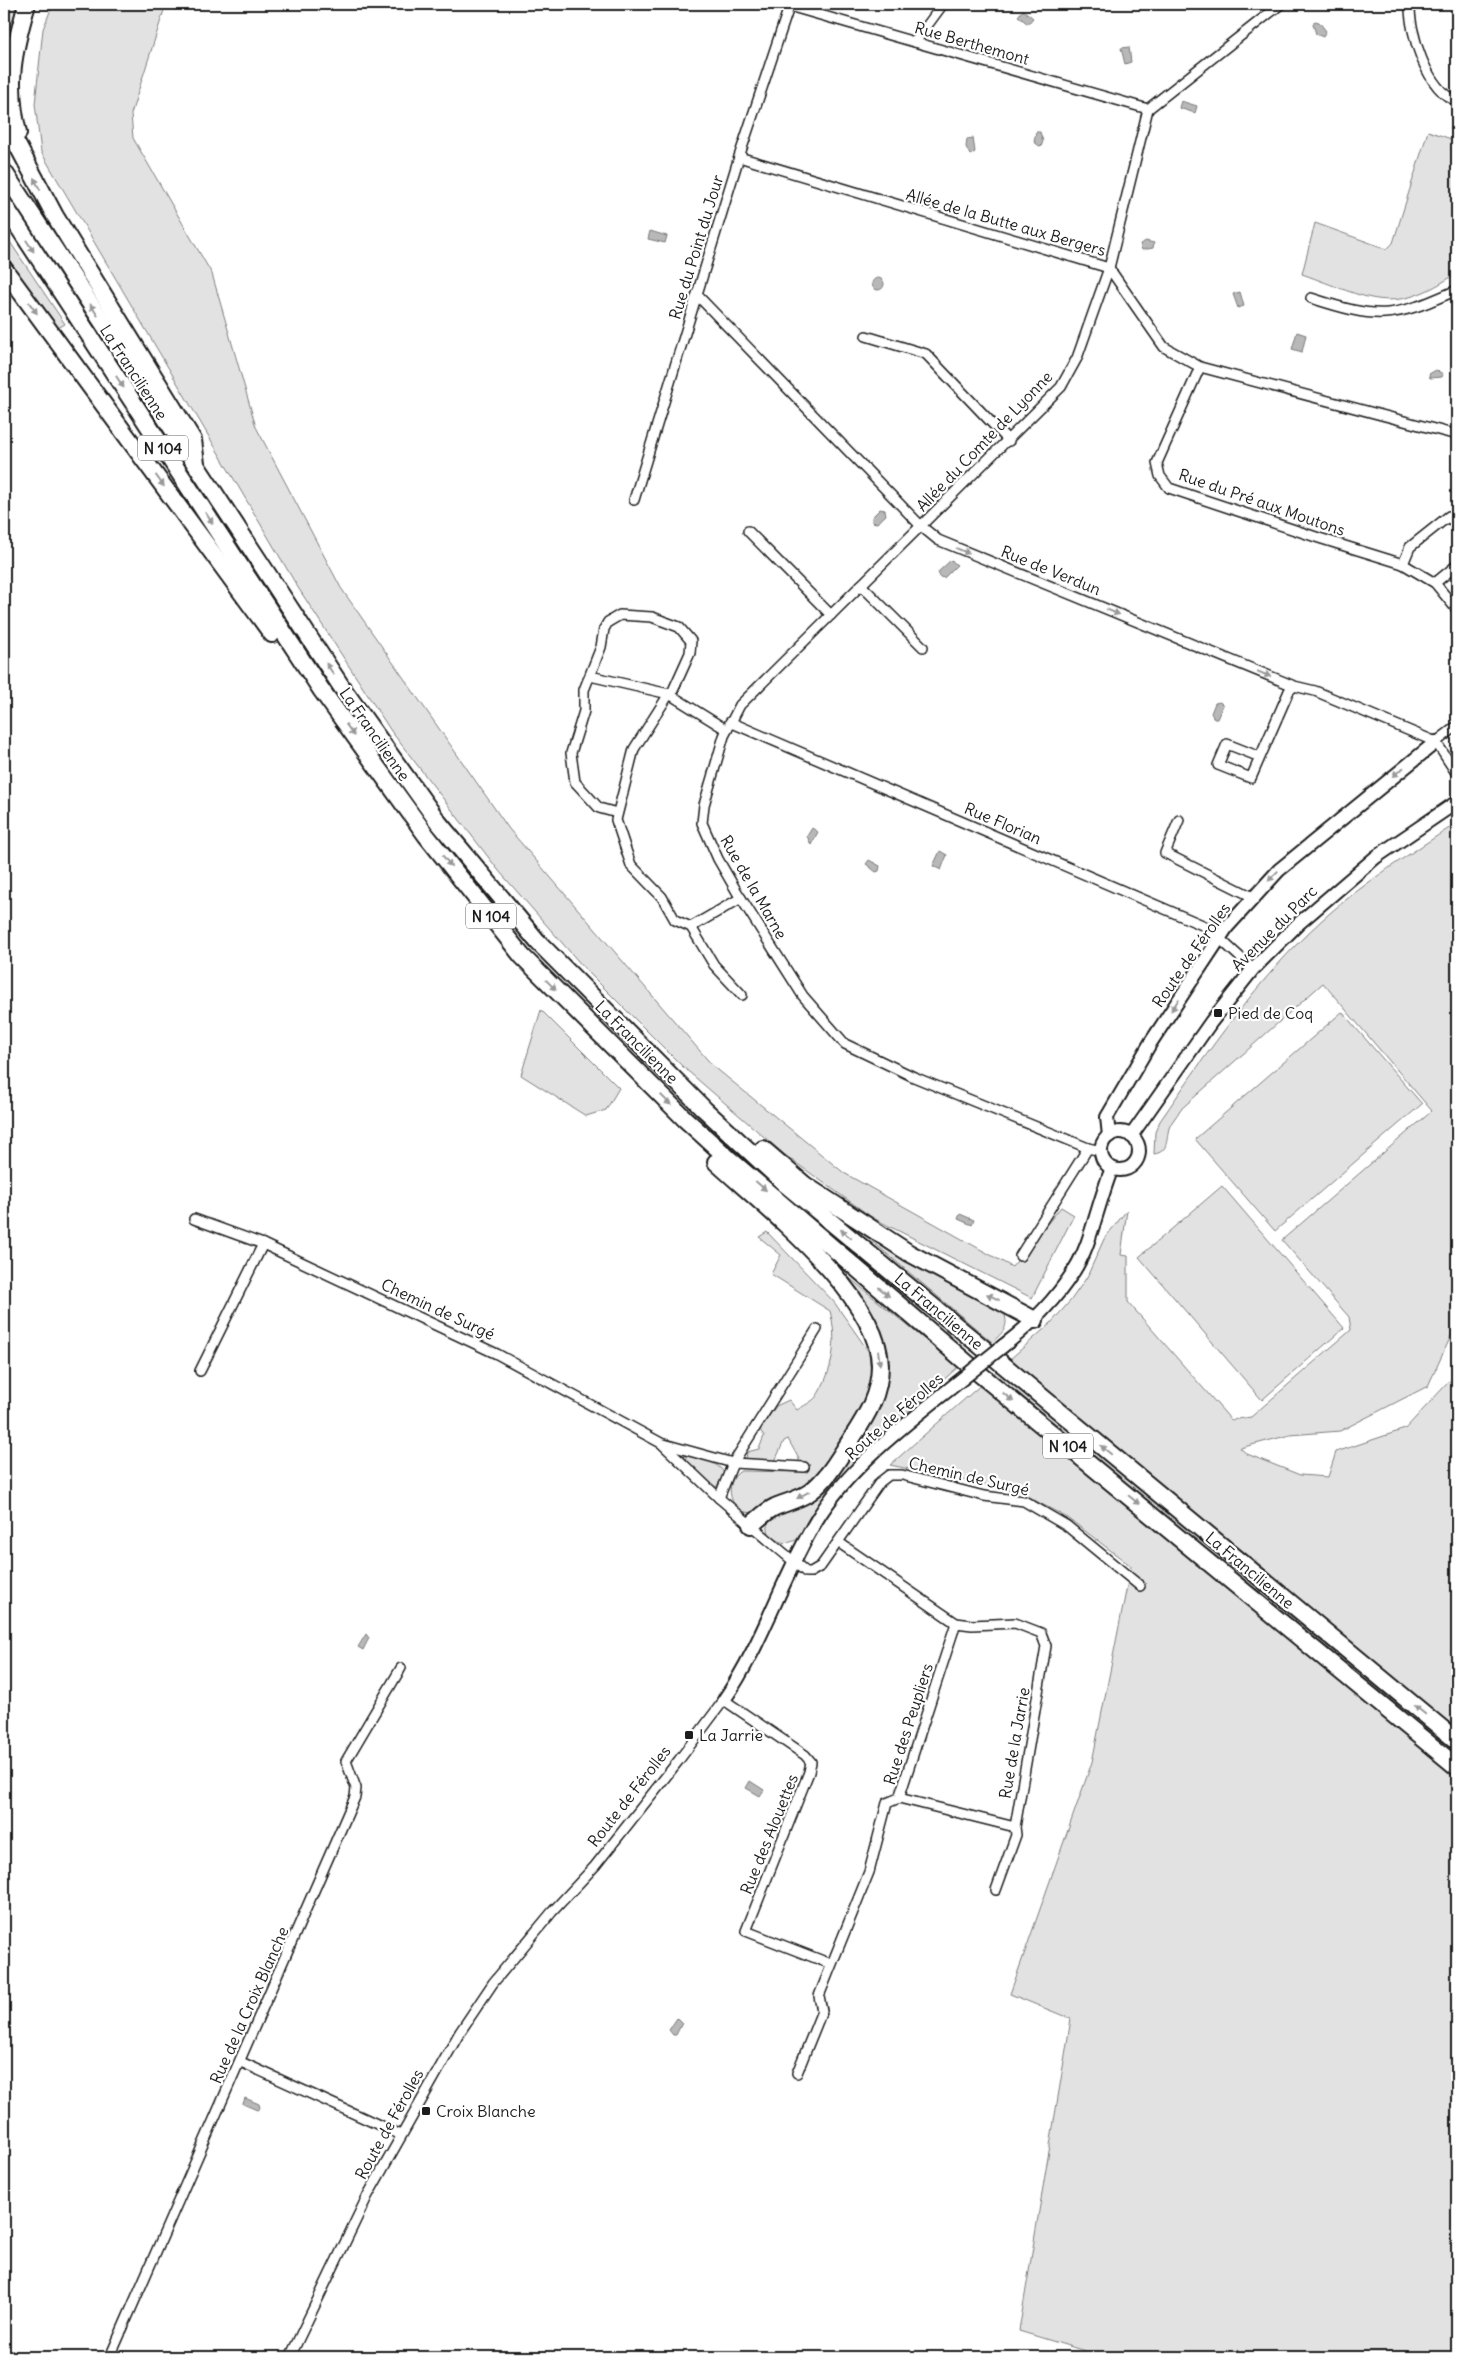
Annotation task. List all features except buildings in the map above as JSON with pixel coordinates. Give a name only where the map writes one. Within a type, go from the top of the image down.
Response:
[{"type":"highway","points":[[26,162],[14,118],[11,85],[14,49],[27,4]]},
{"type":"highway","points":[[4,120],[55,216],[193,440],[197,468]]},
{"type":"highway","name":"La Francilienne","points":[[4,172],[343,689],[439,823],[538,942],[704,1109],[784,1183],[1457,1741]]},
{"type":"highway","name":"La Francilienne","points":[[4,206],[322,691],[426,835],[522,956],[685,1120],[975,1370],[1457,1767]]},
{"type":"highway","points":[[4,269],[248,601],[303,679],[322,691]]},
{"type":"highway","points":[[704,1109],[744,1133],[805,1185],[909,1253],[1036,1320]]},
{"type":"highway","points":[[685,1120],[700,1145],[806,1246],[848,1292],[861,1310],[874,1335],[880,1364],[877,1390],[868,1413],[821,1482],[810,1492],[771,1510],[751,1525]]},
{"type":"street","points":[[915,42],[944,4]]},
{"type":"street","points":[[1148,109],[1281,4]]},
{"type":"street","points":[[1410,4],[1414,37],[1426,70],[1440,91],[1457,102]]},
{"type":"street","name":"Rue Berthemont","points":[[789,5],[1148,109]]},
{"type":"street","name":"Rue du Point du Jour","points":[[634,500],[739,157],[789,5]]},
{"type":"street","name":"Allée du Comte de Lyonne","points":[[921,526],[1009,441],[1061,387],[1077,358],[1109,268],[1148,109]]},
{"type":"street","name":"Allée de la Butte aux Bergers","points":[[739,157],[1109,268],[1164,347],[1200,367],[1457,435]]},
{"type":"street","points":[[1311,298],[1360,313],[1395,314],[1418,308],[1457,290]]},
{"type":"street","name":"Rue de Verdun","points":[[696,295],[921,526],[938,540],[1294,686],[1324,694],[1436,742]]},
{"type":"street","points":[[866,336],[926,354],[1009,441]]},
{"type":"street","name":"Rue du Pré aux Moutons","points":[[1200,367],[1157,463],[1160,476],[1169,488],[1403,564],[1435,583],[1457,610]]},
{"type":"street","points":[[1403,564],[1410,547],[1449,516],[1457,527]]},
{"type":"street","name":"Rue de la Marne","points":[[921,526],[740,705],[728,726],[704,805],[702,824],[718,860],[803,996],[845,1044],[914,1076],[1088,1148],[1101,1151]]},
{"type":"street","points":[[748,531],[831,615]]},
{"type":"street","points":[[1435,583],[1457,565]]},
{"type":"street","points":[[861,585],[922,647]]},
{"type":"street","points":[[617,813],[599,808],[574,782],[571,753],[584,711],[584,690],[608,622],[620,615],[652,616],[679,626],[692,641],[690,653],[670,694],[634,749],[616,820],[631,865],[662,897],[675,920],[691,927],[714,965],[742,994]]},
{"type":"street","name":"Rue Florian","points":[[590,676],[670,694],[728,726],[1207,927],[1253,969]]},
{"type":"street","points":[[1260,757],[1227,744],[1218,765],[1251,778],[1289,691],[1294,686]]},
{"type":"street","name":"Route de Férolles","points":[[1109,1136],[1107,1117],[1151,1042],[1219,939],[1253,897],[1279,870],[1316,838],[1457,726]]},
{"type":"street","points":[[1436,742],[1457,774]]},
{"type":"street","name":"Avenue du Parc","points":[[1131,1136],[1211,1022],[1253,969],[1298,924],[1376,857],[1457,802]]},
{"type":"street","points":[[1179,820],[1165,853],[1253,897]]},
{"type":"street","points":[[691,927],[741,898]]},
{"type":"street","points":[[1120,1132],[1131,1136],[1138,1145],[1136,1161],[1122,1170],[1112,1168],[1104,1161],[1101,1151],[1105,1140],[1109,1136],[1120,1132]]},
{"type":"street","points":[[1020,1256],[1088,1148]]},
{"type":"street","name":"Route de Férolles","points":[[290,2357],[368,2195],[400,2134],[460,2032],[493,1983],[552,1912],[595,1866],[724,1700],[761,1637],[817,1519],[850,1477],[887,1440],[1036,1320],[1068,1277],[1087,1245],[1112,1168]]},
{"type":"street","name":"Chemin de Surgé","points":[[194,1219],[263,1244],[497,1354],[661,1443],[732,1463],[804,1467]]},
{"type":"street","points":[[200,1371],[263,1244]]},
{"type":"street","points":[[719,1498],[732,1463],[817,1329]]},
{"type":"street","name":"Chemin de Surgé","points":[[661,1443],[719,1498],[794,1564],[806,1572],[811,1572],[821,1566],[880,1482],[889,1476],[902,1475],[984,1496],[1024,1501],[1067,1526],[1140,1586]]},
{"type":"street","points":[[838,1542],[956,1623]]},
{"type":"street","name":"Rue des Peupliers","points":[[797,2073],[822,2011],[818,1996],[868,1872],[887,1803],[899,1798],[956,1623]]},
{"type":"street","name":"Rue de la Jarrie","points":[[956,1623],[972,1625],[1015,1623],[1041,1633],[1046,1646],[1015,1827],[1016,1835],[996,1890]]},
{"type":"street","name":"Rue de la Croix Blanche","points":[[110,2357],[241,2062],[355,1797],[356,1788],[349,1774],[346,1761],[401,1668]]},
{"type":"street","name":"Rue des Alouettes","points":[[724,1700],[805,1755],[810,1762],[809,1772],[746,1931],[831,1964]]},
{"type":"street","points":[[899,1798],[1015,1827]]},
{"type":"street","points":[[241,2062],[400,2134]]},
{"type":"shaded area","points":[[4,4],[18,4],[9,31],[4,73]]},
{"type":"shaded area","points":[[53,4],[166,4],[131,114],[133,138],[212,274],[256,427],[341,588],[509,829],[712,1065],[844,1173],[1012,1267],[1061,1207],[1074,1215],[1032,1298],[873,1218],[785,1155],[682,1066],[585,969],[499,871],[391,731],[297,586],[41,152],[35,104],[43,29]]},
{"type":"shaded area","points":[[1023,10],[1033,18],[1028,24],[1018,16]]},
{"type":"shaded area","points":[[1315,21],[1319,22],[1326,31],[1323,37],[1316,34],[1313,24]]},
{"type":"shaded area","points":[[1129,47],[1131,62],[1125,64],[1121,48]]},
{"type":"shaded area","points":[[1181,101],[1197,106],[1195,113],[1179,108]]},
{"type":"shaded area","points":[[1428,131],[1457,141],[1457,273],[1414,296],[1397,299],[1380,299],[1364,296],[1302,274],[1315,223],[1387,249],[1393,243]]},
{"type":"shaded area","points":[[1036,132],[1040,132],[1043,141],[1041,147],[1034,142]]},
{"type":"shaded area","points":[[973,138],[975,152],[970,155],[966,147],[967,139]]},
{"type":"shaded area","points":[[650,231],[667,236],[665,243],[648,239]]},
{"type":"shaded area","points":[[4,233],[65,324],[58,328],[4,254]]},
{"type":"shaded area","points":[[1146,241],[1154,243],[1153,248],[1142,250],[1140,244]]},
{"type":"shaded area","points":[[878,278],[884,284],[878,290],[872,284]]},
{"type":"shaded area","points":[[1240,292],[1244,306],[1238,308],[1233,294]]},
{"type":"shaded area","points":[[1297,332],[1306,335],[1302,352],[1292,349]]},
{"type":"shaded area","points":[[1436,370],[1443,374],[1442,377],[1430,378],[1429,374]]},
{"type":"shaded area","points":[[880,509],[885,510],[886,515],[877,523],[872,522],[872,517]]},
{"type":"shaded area","points":[[951,560],[957,565],[944,578],[940,577],[938,572]]},
{"type":"shaded area","points":[[1220,702],[1223,705],[1217,719],[1214,719],[1211,713],[1215,703]]},
{"type":"shaded area","points":[[1457,823],[1457,1323],[1428,1386],[1340,1431],[1290,1435],[1240,1448],[1247,1454],[1300,1475],[1328,1477],[1336,1452],[1405,1429],[1457,1373],[1457,2357],[1105,2357],[1019,2331],[1071,2019],[1010,1994],[1092,1762],[1131,1566],[1068,1518],[1019,1492],[890,1465],[1051,1323],[1071,1300],[1087,1277],[1104,1239],[1127,1210],[1121,1255],[1128,1256],[1128,1302],[1231,1420],[1251,1417],[1351,1330],[1349,1317],[1282,1240],[1432,1111],[1323,983],[1180,1110],[1169,1128],[1165,1148],[1159,1153],[1154,1154],[1155,1132],[1160,1121],[1235,1016],[1299,942],[1354,893]]},
{"type":"shaded area","points":[[812,828],[818,832],[811,845],[807,836]]},
{"type":"shaded area","points":[[940,851],[947,855],[941,870],[933,866]]},
{"type":"shaded area","points":[[869,860],[880,866],[879,871],[876,872],[866,864]]},
{"type":"shaded area","points":[[541,1010],[619,1088],[606,1110],[586,1116],[521,1075]]},
{"type":"shaded area","points":[[1342,1012],[1422,1104],[1275,1231],[1195,1139]]},
{"type":"shaded area","points":[[1222,1186],[1344,1328],[1262,1400],[1139,1257]]},
{"type":"shaded area","points":[[960,1214],[974,1220],[972,1225],[958,1219]]},
{"type":"shaded area","points":[[843,1217],[1003,1310],[1006,1325],[1003,1332],[992,1342]]},
{"type":"shaded area","points":[[767,1232],[834,1302],[869,1352],[872,1387],[826,1465],[809,1484],[756,1512],[747,1512],[740,1510],[731,1498],[730,1490],[735,1476],[741,1471],[798,1472],[799,1459],[788,1439],[784,1441],[775,1461],[746,1459],[747,1452],[759,1449],[764,1436],[760,1430],[776,1406],[789,1400],[797,1410],[816,1397],[830,1366],[834,1344],[830,1311],[771,1274],[781,1255],[759,1237]]},
{"type":"shaded area","points":[[835,1266],[958,1367],[883,1434],[852,1466],[798,1539],[786,1543],[769,1534],[766,1520],[825,1483],[883,1365]]},
{"type":"shaded area","points":[[685,1456],[707,1460],[718,1466],[725,1474],[716,1487],[710,1485],[683,1461]]},
{"type":"shaded area","points":[[366,1634],[369,1638],[363,1650],[358,1647]]},
{"type":"shaded area","points":[[750,1781],[764,1790],[760,1796],[746,1788]]},
{"type":"shaded area","points":[[677,2018],[682,2023],[676,2035],[673,2035],[669,2030]]},
{"type":"shaded area","points":[[245,2098],[259,2104],[260,2108],[257,2110],[243,2104]]},
{"type":"place","name":"Pied de Coq","points":[[1218,1013]]},
{"type":"place","name":"La Jarrie","points":[[689,1735]]},
{"type":"place","name":"Croix Blanche","points":[[426,2111]]}]
